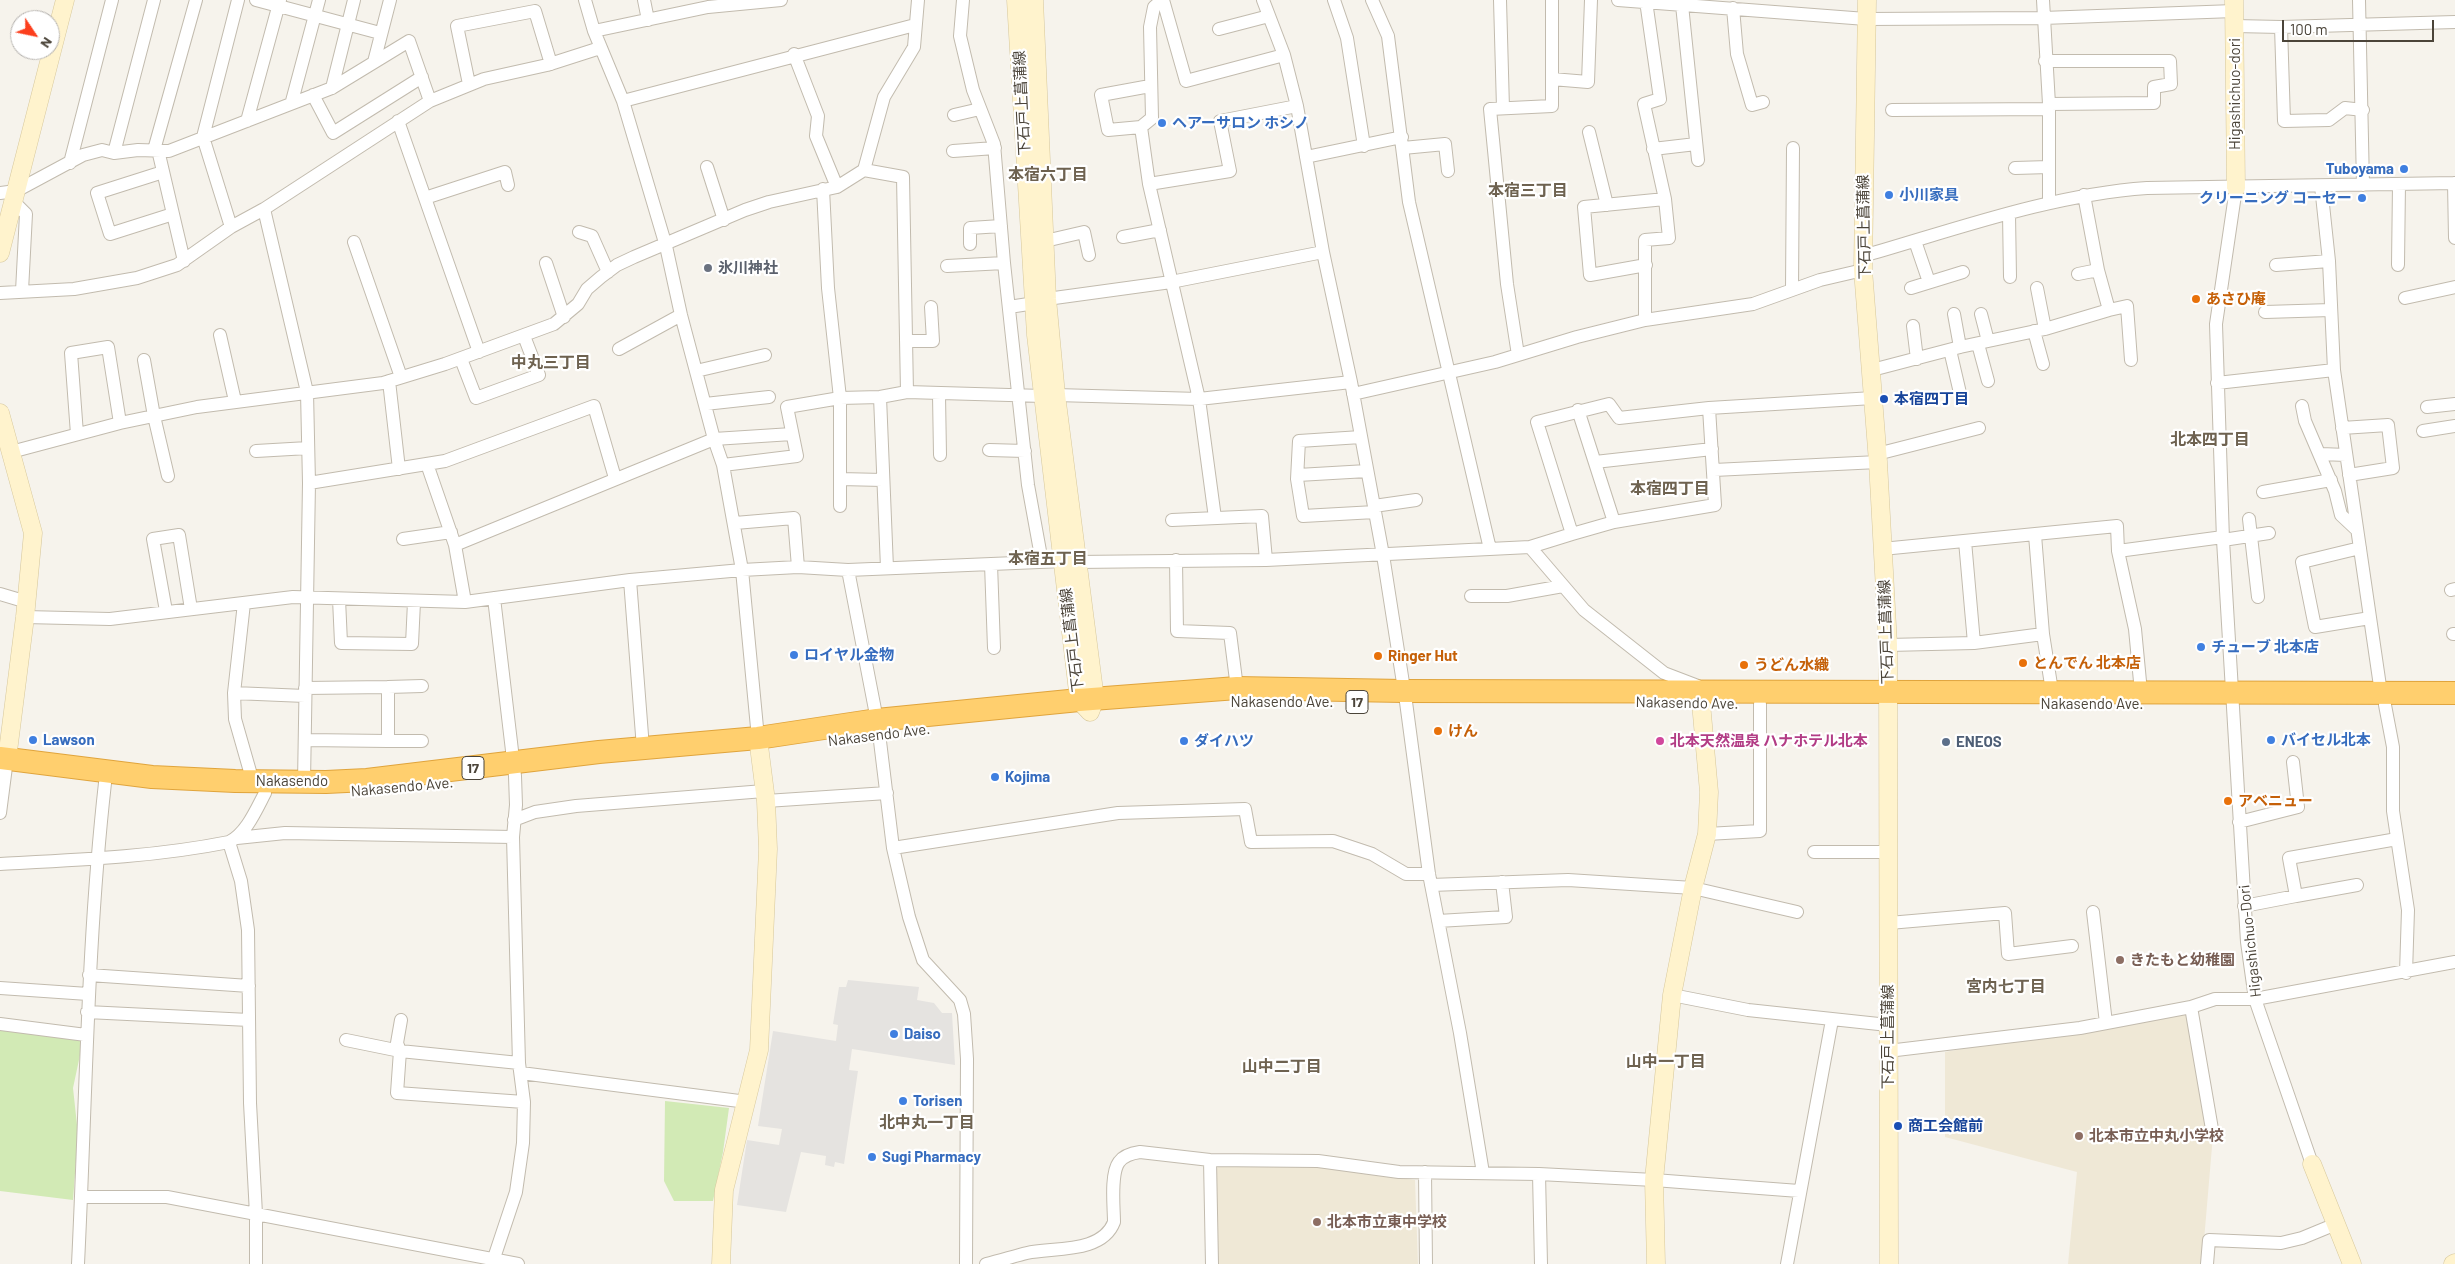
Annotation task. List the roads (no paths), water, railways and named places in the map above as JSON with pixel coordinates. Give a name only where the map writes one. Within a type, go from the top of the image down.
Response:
[{"type":"highway","name":"Nakasendo Ave.","points":[[259,788],[328,794],[514,769],[759,744],[878,727],[1238,688],[1404,696]]},
{"type":"highway","name":"Nakasendo Ave.","points":[[1703,697],[1760,704],[2052,691],[2141,692],[2233,698]]},
{"type":"highway","name":"Nakasendo Ave.","points":[[2383,699],[2455,693]]},
{"type":"highway","name":"Nakasendo Ave.","points":[[1088,704],[1404,696],[2383,699],[2455,705]]},
{"type":"highway","name":"Nakasendo Ave.","points":[[643,748],[759,744]]},
{"type":"highway","name":"Nakasendo","points":[[3,765],[105,783],[181,791],[259,788],[304,782],[367,780],[514,769],[643,748]]},
{"type":"highway","name":"Nakasendo","points":[[3,765],[259,788]]},
{"type":"main road","points":[[0,254],[10,196],[65,0]]},
{"type":"main road","name":"下石戸上菖蒲線","points":[[1016,0],[1049,395],[1088,704]]},
{"type":"main road","name":"下石戸上菖蒲線","points":[[1034,0],[1045,241],[1041,301]]},
{"type":"main road","name":"下石戸上菖蒲線","points":[[1867,0],[1863,263],[1878,458],[1888,645],[1889,1264]]},
{"type":"main road","name":"Higashichuo-dori","points":[[2234,12],[2236,188]]},
{"type":"main road","points":[[0,413],[33,533],[26,609],[3,765]]},
{"type":"main road","points":[[1656,1264],[1654,1180],[1672,995],[1693,888],[1707,834],[1709,792],[1703,697]]},
{"type":"main road","points":[[720,1264],[724,1190],[759,1050],[768,849],[765,796],[759,744]]},
{"type":"main road","name":"Higashichuo-Dori","points":[[2312,1164],[2352,1264]]},
{"type":"street","points":[[70,163],[112,0]]},
{"type":"street","points":[[114,153],[154,0]]},
{"type":"street","points":[[184,261],[156,150],[196,0]]},
{"type":"street","points":[[231,227],[203,137],[238,0]]},
{"type":"street","points":[[256,0],[279,3],[315,17],[380,33]]},
{"type":"street","points":[[292,101],[319,0]]},
{"type":"street","points":[[332,88],[354,0]]},
{"type":"street","points":[[374,62],[390,0]]},
{"type":"street","points":[[585,0],[600,48],[624,100],[666,246],[681,316],[714,440],[723,465],[742,570],[759,744]]},
{"type":"street","points":[[644,0],[648,20]]},
{"type":"street","points":[[594,32],[707,4],[781,0]]},
{"type":"street","points":[[11,452],[120,423],[197,407],[395,379],[461,359],[554,324],[578,304],[587,289],[608,272],[634,257],[666,246],[769,202],[838,187],[864,170],[884,97],[914,47],[918,0]]},
{"type":"street","points":[[962,0],[960,36],[973,90],[995,148],[1004,263],[1020,396],[1028,485],[1042,562]]},
{"type":"street","points":[[1150,86],[1102,96],[1108,130],[1140,127],[1152,118],[1150,27],[1154,7],[1163,0],[1186,81],[1284,55]]},
{"type":"street","points":[[1263,0],[1284,55],[1297,106],[1323,252],[1368,471],[1383,556],[1430,880],[1460,1033],[1483,1173]]},
{"type":"street","points":[[1334,0],[1347,38],[1364,146]]},
{"type":"street","points":[[1372,0],[1388,36],[1409,202],[1490,549]]},
{"type":"street","points":[[1500,0],[1504,108]]},
{"type":"street","points":[[1518,355],[1507,284],[1490,109],[1552,106],[1552,0]]},
{"type":"street","points":[[1552,79],[1588,82],[1591,0]]},
{"type":"street","points":[[1618,0],[1666,2],[1682,5],[1866,19],[2043,18],[2234,12],[2281,28],[2455,22]]},
{"type":"street","points":[[2043,0],[2044,61],[2049,106],[2049,202]]},
{"type":"street","points":[[2359,0],[2363,110],[2363,185]]},
{"type":"street","points":[[1645,320],[1645,240],[1670,238],[1665,199],[1644,104],[1660,99],[1646,2]]},
{"type":"street","points":[[247,121],[279,3]]},
{"type":"street","points":[[1682,5],[1698,160]]},
{"type":"street","points":[[1733,8],[1737,54],[1752,105],[1763,102]]},
{"type":"street","points":[[469,84],[457,26],[535,11],[551,64]]},
{"type":"street","points":[[1218,29],[1269,16]]},
{"type":"street","points":[[624,100],[794,54],[915,24]]},
{"type":"street","points":[[2281,28],[2284,121],[2329,120],[2345,108],[2363,110]]},
{"type":"street","points":[[22,291],[26,214],[10,196],[84,155],[102,150],[114,153],[138,150],[169,151],[247,121],[292,101],[332,88],[409,42],[430,101]]},
{"type":"street","points":[[0,293],[74,289],[137,278],[184,261],[231,227],[264,209],[430,101],[469,84],[551,64],[600,48]]},
{"type":"street","points":[[794,54],[818,116],[816,136],[838,187]]},
{"type":"street","points":[[1892,110],[2154,103],[2154,87],[2172,84],[2170,61],[2044,61]]},
{"type":"street","points":[[313,95],[333,133],[422,77]]},
{"type":"street","points":[[1149,184],[1230,170],[1220,121],[1297,106]]},
{"type":"street","points":[[954,115],[980,109]]},
{"type":"street","points":[[398,121],[479,352]]},
{"type":"street","points":[[1140,127],[1149,184],[1199,399],[1215,518]]},
{"type":"street","points":[[1589,132],[1607,205]]},
{"type":"street","points":[[1306,157],[1364,146],[1402,142],[1445,144],[1448,171]]},
{"type":"street","points":[[1653,149],[1696,144]]},
{"type":"street","points":[[953,151],[995,148]]},
{"type":"street","points":[[1792,290],[1793,148]]},
{"type":"street","points":[[707,167],[724,220]]},
{"type":"street","points":[[2015,168],[2049,167]]},
{"type":"street","points":[[864,170],[903,177],[907,392]]},
{"type":"street","points":[[163,172],[97,193],[110,234],[173,214]]},
{"type":"street","points":[[425,198],[504,172],[508,185]]},
{"type":"street","points":[[723,465],[797,456],[788,407],[840,398],[880,397],[907,392],[939,395],[1049,395],[1199,399],[1352,388],[1450,373],[1645,320],[1753,304],[1820,280],[1915,241],[2049,202],[2084,195],[2147,188],[2454,183],[2455,238]]},
{"type":"street","points":[[2398,265],[2399,184]]},
{"type":"street","points":[[2320,186],[2329,261],[2334,370],[2370,618],[2393,747],[2393,811],[2408,910],[2406,973]]},
{"type":"street","name":"Higashichuo-Dori","points":[[2236,188],[2216,324],[2223,538],[2244,906],[2255,999],[2312,1164]]},
{"type":"street","points":[[823,189],[828,288],[840,398],[840,506]]},
{"type":"street","points":[[2084,195],[2098,270],[2109,310]]},
{"type":"street","points":[[1646,265],[1590,275],[1584,207],[1665,199]]},
{"type":"street","points":[[264,209],[307,392],[308,483],[304,782]]},
{"type":"street","points":[[2009,214],[2010,277]]},
{"type":"street","points":[[970,244],[970,228],[1001,226]]},
{"type":"street","points":[[1122,237],[1160,230]]},
{"type":"street","points":[[579,232],[592,236],[608,272]]},
{"type":"street","points":[[1045,241],[1084,232],[1089,255]]},
{"type":"street","points":[[1915,241],[1929,282]]},
{"type":"street","points":[[354,242],[395,379],[399,469]]},
{"type":"street","points":[[1009,307],[1171,282],[1323,252]]},
{"type":"street","points":[[2276,265],[2329,261]]},
{"type":"street","points":[[546,263],[564,317]]},
{"type":"street","points":[[947,266],[1004,263]]},
{"type":"street","points":[[2078,274],[2098,270]]},
{"type":"street","points":[[1911,288],[1963,272]]},
{"type":"street","points":[[2405,298],[2455,287]]},
{"type":"street","points":[[2037,288],[2043,364]]},
{"type":"street","points":[[1872,370],[1955,348],[2039,330],[2126,306],[2131,360]]},
{"type":"street","points":[[906,341],[933,341],[931,307]]},
{"type":"street","points":[[2266,312],[2331,310]]},
{"type":"street","points":[[1954,314],[1955,348],[1960,393]]},
{"type":"street","points":[[1981,314],[1988,381]]},
{"type":"street","points":[[619,349],[681,316]]},
{"type":"street","points":[[1913,326],[1917,359]]},
{"type":"street","points":[[220,335],[235,402]]},
{"type":"street","points":[[461,359],[476,398],[521,382],[539,375],[524,336]]},
{"type":"street","points":[[78,434],[71,353],[108,347],[120,423]]},
{"type":"street","points":[[696,371],[765,354]]},
{"type":"street","points":[[144,360],[154,416],[168,476]]},
{"type":"street","points":[[2217,382],[2334,370]]},
{"type":"street","points":[[939,395],[940,455]]},
{"type":"street","points":[[880,397],[887,568]]},
{"type":"street","points":[[705,404],[769,398]]},
{"type":"street","points":[[1572,534],[1537,422],[1578,410],[1609,404],[1619,418],[1709,408],[1873,398]]},
{"type":"street","points":[[2427,406],[2455,404]]},
{"type":"street","points":[[308,483],[445,461],[594,406],[615,478]]},
{"type":"street","points":[[2302,406],[2305,421],[2331,480],[2341,515],[2357,530]]},
{"type":"street","points":[[0,594],[26,609],[110,619],[294,597],[306,599],[464,602],[630,580],[798,567],[848,570],[1042,562],[1266,560],[1383,556],[1530,547],[1614,522],[1715,505],[1709,408]]},
{"type":"street","points":[[1578,410],[1614,522]]},
{"type":"street","points":[[2342,428],[2388,425],[2393,468],[2349,476]]},
{"type":"street","points":[[2423,431],[2455,426]]},
{"type":"street","points":[[1714,470],[1878,458],[1979,428]]},
{"type":"street","points":[[455,545],[615,478],[714,440],[792,434]]},
{"type":"street","points":[[1361,437],[1299,441],[1298,475],[1303,516],[1374,509],[1416,500]]},
{"type":"street","points":[[256,451],[308,448]]},
{"type":"street","points":[[1595,462],[1712,449]]},
{"type":"street","points":[[989,450],[1025,451]]},
{"type":"street","points":[[2321,454],[2346,455]]},
{"type":"street","points":[[427,464],[455,545],[464,602]]},
{"type":"street","points":[[1298,475],[1368,471]]},
{"type":"street","points":[[840,479],[882,480]]},
{"type":"street","points":[[2263,492],[2331,480]]},
{"type":"street","points":[[1172,520],[1262,516],[1266,560]]},
{"type":"street","points":[[735,523],[794,518],[798,567]]},
{"type":"street","points":[[2249,519],[2258,597]]},
{"type":"street","points":[[1882,548],[2117,526],[2118,552],[2135,629],[2141,692]]},
{"type":"street","points":[[403,539],[451,532]]},
{"type":"street","points":[[2118,552],[2269,533]]},
{"type":"street","points":[[166,611],[154,539],[180,535],[191,608]]},
{"type":"street","points":[[2035,535],[2043,634],[2052,691]]},
{"type":"street","points":[[1965,541],[1974,643]]},
{"type":"street","points":[[1530,547],[1584,610],[1664,673],[1695,684],[1703,697]]},
{"type":"street","points":[[2360,548],[2302,562],[2315,627],[2370,618]]},
{"type":"street","points":[[1176,560],[1177,631],[1230,633],[1238,688]]},
{"type":"street","points":[[991,564],[994,648]]},
{"type":"street","points":[[848,570],[878,727],[894,848],[908,917],[923,960],[960,1000],[964,1014],[967,1059],[966,1264]]},
{"type":"street","points":[[630,580],[643,748]]},
{"type":"street","points":[[1471,596],[1507,596],[1562,586]]},
{"type":"street","points":[[493,1261],[516,1192],[523,1143],[524,1102],[520,1068],[513,837],[514,769],[494,598]]},
{"type":"street","points":[[339,599],[341,643],[412,644],[414,602]]},
{"type":"street","points":[[233,840],[256,812],[259,788],[235,719],[234,693],[244,603]]},
{"type":"street","points":[[1888,645],[1974,643],[2043,634]]},
{"type":"street","points":[[234,693],[305,692],[422,686]]},
{"type":"street","points":[[388,687],[388,741]]},
{"type":"street","points":[[1707,834],[1760,831],[1760,704]]},
{"type":"street","points":[[304,740],[422,741]]},
{"type":"street","points":[[2239,822],[2298,807],[2293,762]]},
{"type":"street","points":[[0,813],[3,765]]},
{"type":"street","points":[[78,1264],[89,975],[96,859],[105,783]]},
{"type":"street","points":[[514,820],[535,812],[576,806],[765,796],[887,793]]},
{"type":"street","points":[[894,848],[1118,813],[1244,809],[1251,842],[1333,841],[1372,854],[1406,874],[1430,880],[1502,882],[1568,880],[1693,888],[1797,912]]},
{"type":"street","points":[[0,864],[96,859],[196,849],[233,840],[285,833],[513,837]]},
{"type":"street","points":[[2296,896],[2289,858],[2398,839]]},
{"type":"street","points":[[233,840],[248,930],[250,1103],[256,1214],[256,1264]]},
{"type":"street","points":[[1814,852],[1889,852]]},
{"type":"street","points":[[1438,921],[1506,917],[1502,882]]},
{"type":"street","points":[[2244,906],[2357,885]]},
{"type":"street","points":[[2093,912],[2106,1023]]},
{"type":"street","points":[[1889,923],[2005,913],[2008,954],[2072,946]]},
{"type":"street","points":[[1888,1051],[2080,1028],[2191,1007],[2215,999],[2255,999],[2406,973],[2455,962]]},
{"type":"street","points":[[89,975],[249,986]]},
{"type":"street","points":[[0,988],[88,994]]},
{"type":"street","points":[[1672,995],[1748,1010],[1888,1025]]},
{"type":"street","points":[[2191,1007],[2213,1135]]},
{"type":"street","points":[[87,1012],[249,1020]]},
{"type":"street","points":[[400,1020],[397,1043],[400,1051],[397,1092],[524,1102]]},
{"type":"street","points":[[1787,1264],[1832,1020]]},
{"type":"street","points":[[0,1024],[86,1035]]},
{"type":"street","points":[[346,1040],[400,1051],[746,1102]]},
{"type":"street","points":[[986,1264],[1028,1253],[1078,1248],[1101,1238],[1111,1229],[1114,1222],[1114,1177],[1119,1162],[1130,1154],[1140,1152],[1210,1160],[1316,1155],[1377,1170],[1539,1174],[1654,1180],[1799,1191]]},
{"type":"street","points":[[1210,1160],[1212,1264]]},
{"type":"street","points":[[1425,1172],[1426,1264]]},
{"type":"street","points":[[1539,1174],[1541,1264]]},
{"type":"street","points":[[81,1196],[166,1197],[493,1261],[518,1264]]},
{"type":"street","points":[[2207,1264],[2209,1240],[2281,1243],[2302,1238],[2336,1224]]},
{"type":"place","name":"ヘアーサロン ホシノ","points":[[1162,123]]},
{"type":"place","name":"Tuboyama","points":[[2404,169]]},
{"type":"place","name":"小川家具","points":[[1889,195]]},
{"type":"place","name":"クリーニング コーセー","points":[[2362,198]]},
{"type":"place","name":"氷川神社","points":[[708,268]]},
{"type":"place","name":"あさひ庵","points":[[2196,299]]},
{"type":"place","name":"本宿四丁目","points":[[1884,399]]},
{"type":"place","name":"チューブ 北本店","points":[[2201,647]]},
{"type":"place","name":"ロイヤル金物","points":[[794,655]]},
{"type":"place","name":"Ringer Hut","points":[[1378,656]]},
{"type":"place","name":"とんでん 北本店","points":[[2023,663]]},
{"type":"place","name":"うどん水織","points":[[1744,665]]},
{"type":"place","name":"けん","points":[[1438,731]]},
{"type":"place","name":"Lawson","points":[[33,740]]},
{"type":"place","name":"バイセル北本","points":[[2271,740]]},
{"type":"place","name":"ダイハツ","points":[[1184,741]]},
{"type":"place","name":"北本天然温泉 ハナホテル北本","points":[[1660,741]]},
{"type":"place","name":"ENEOS","points":[[1946,742]]},
{"type":"place","name":"Kojima","points":[[995,777]]},
{"type":"place","name":"アベニュー","points":[[2228,801]]},
{"type":"place","name":"きたもと幼稚園","points":[[2120,960]]},
{"type":"place","name":"Daiso","points":[[894,1034]]},
{"type":"place","name":"Torisen","points":[[903,1101]]},
{"type":"place","name":"商工会館前","points":[[1898,1126]]},
{"type":"place","name":"北本市立中丸小学校","points":[[2079,1136]]},
{"type":"place","name":"Sugi Pharmacy","points":[[872,1157]]},
{"type":"place","name":"北本市立東中学校","points":[[1317,1222]]},
{"type":"district","name":"本宿六丁目","points":[[1048,175]]},
{"type":"district","name":"本宿三丁目","points":[[1528,191]]},
{"type":"district","name":"中丸三丁目","points":[[551,363]]},
{"type":"district","name":"北本四丁目","points":[[2210,440]]},
{"type":"district","name":"本宿四丁目","points":[[1670,489]]},
{"type":"district","name":"本宿五丁目","points":[[1048,559]]},
{"type":"district","name":"宮内七丁目","points":[[2006,987]]},
{"type":"district","name":"山中一丁目","points":[[1666,1062]]},
{"type":"district","name":"山中二丁目","points":[[1282,1067]]},
{"type":"district","name":"北中丸一丁目","points":[[927,1123]]}]
